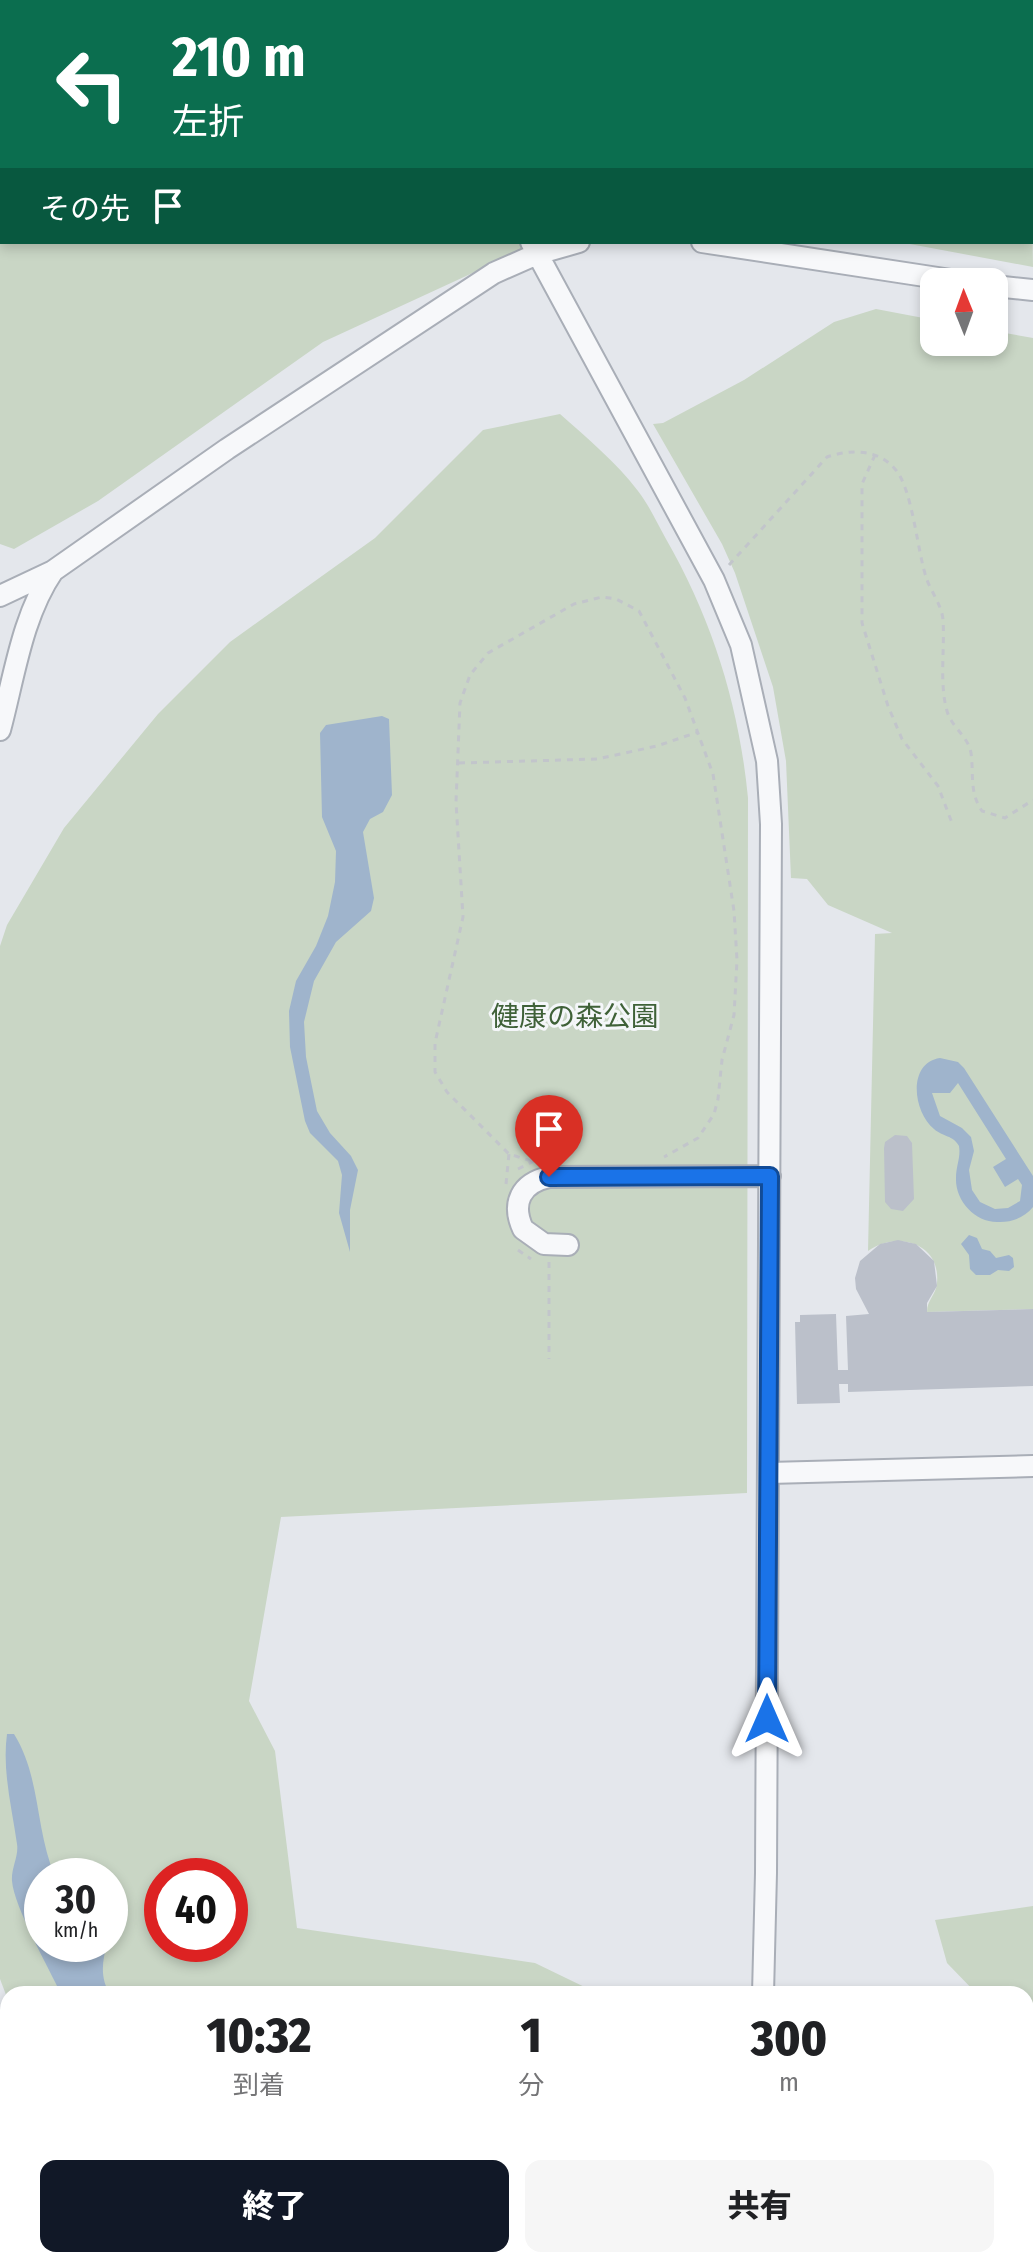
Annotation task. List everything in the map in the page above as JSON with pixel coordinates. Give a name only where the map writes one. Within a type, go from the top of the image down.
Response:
[{"type":"street","points":[[0,596],[53,571],[227,449],[534,248],[564,244]]},
{"type":"street","points":[[715,244],[920,275]]},
{"type":"street","points":[[534,248],[714,580],[741,645],[767,761],[771,824],[770,1176],[763,1986]]},
{"type":"street","points":[[1008,287],[1033,290]]},
{"type":"street","points":[[0,730],[33,608],[53,571]]},
{"type":"street","points":[[565,1254],[523,1229],[517,1205],[523,1190],[531,1182],[549,1177],[770,1176]]},
{"type":"street","points":[[769,1473],[1033,1466]]},
{"type":"path","points":[[729,565],[827,457],[842,452],[875,455],[898,471],[927,578],[942,615],[947,711],[953,726],[967,740],[971,751],[973,797],[982,811],[1005,818],[1033,800]]},
{"type":"path","points":[[875,455],[862,484],[862,623],[888,706],[902,739],[938,786],[952,823]]},
{"type":"path","points":[[531,1161],[509,1154],[447,1092],[435,1072],[435,1043],[463,917],[456,802],[460,703],[464,688],[478,663],[488,653],[588,599],[616,599],[639,611],[668,663],[713,774],[734,911],[737,960],[734,1015],[722,1060],[714,1114],[698,1138],[663,1157]]},
{"type":"path","points":[[459,763],[597,759],[657,746],[698,732]]},
{"type":"path","points":[[509,1154],[506,1184],[523,1164],[540,1160]]},
{"type":"path","points":[[513,1245],[531,1259],[549,1262],[565,1254]]},
{"type":"path","points":[[549,1262],[549,1359]]},
{"type":"green space","points":[[0,244],[536,244],[323,342],[98,501],[14,549],[0,544]]},
{"type":"green space","points":[[910,244],[1033,244],[1033,267]]},
{"type":"green space","points":[[876,309],[920,317],[920,356],[1008,356],[1008,334],[1033,338],[1033,1309],[927,1312],[937,1283],[932,1258],[914,1244],[903,1242],[879,1245],[868,1251],[875,934],[892,933],[828,905],[807,879],[791,878],[786,761],[773,687],[735,573],[722,544],[653,424],[663,423],[744,380],[834,322]]},
{"type":"green space","name":"健康の森公園","points":[[560,414],[620,470],[646,502],[697,600],[730,696],[748,798],[747,1493],[281,1517],[249,1701],[275,1751],[297,1928],[535,1963],[582,1986],[3,1986],[0,1979],[0,946],[7,925],[64,828],[158,714],[230,642],[375,538],[483,430]]},
{"type":"green space","points":[[1033,1906],[1033,1986],[969,1986],[947,1963],[935,1920]]},
{"type":"water","points":[[382,716],[389,719],[392,795],[383,812],[370,819],[363,832],[374,898],[371,911],[336,942],[314,981],[304,1022],[306,1057],[317,1111],[358,1170],[350,1210],[350,1252],[339,1213],[342,1175],[338,1161],[310,1133],[305,1121],[290,1047],[289,1011],[296,981],[316,946],[328,916],[335,882],[336,851],[322,817],[320,733],[326,725]]},
{"type":"water","points":[[940,1058],[958,1062],[964,1068],[1033,1176],[1033,1207],[1022,1216],[1010,1221],[991,1222],[975,1215],[963,1203],[956,1174],[959,1146],[934,1129],[921,1111],[918,1100],[918,1078],[929,1062]],"holes":[[[958,1083],[1006,1159],[993,1167],[1005,1187],[1018,1179],[1022,1185],[1020,1201],[1008,1208],[995,1209],[980,1202],[972,1190],[969,1170],[974,1151],[971,1137],[962,1128],[940,1116],[932,1093],[950,1093]]]},
{"type":"water","points":[[969,1235],[977,1238],[982,1249],[990,1251],[996,1258],[1009,1255],[1013,1258],[1014,1267],[990,1275],[976,1275],[970,1269],[969,1255],[961,1244]]},
{"type":"water","points":[[7,1734],[14,1734],[29,1768],[49,1858],[24,1858],[24,1917],[12,1881],[17,1849],[7,1776]]},
{"type":"water","points":[[45,1962],[104,1962],[107,1986],[57,1986]]},
{"type":"building","points":[[895,1135],[907,1136],[912,1143],[914,1199],[903,1211],[891,1209],[885,1202],[884,1148],[885,1142]]},
{"type":"building","points":[[898,1240],[916,1244],[934,1261],[937,1286],[927,1303],[927,1312],[1033,1309],[1033,1386],[848,1392],[848,1384],[839,1384],[840,1403],[797,1404],[795,1322],[800,1322],[800,1315],[836,1314],[838,1370],[848,1370],[846,1316],[869,1314],[856,1289],[855,1278],[860,1261],[880,1244]]},
{"type":"route","points":[[549,1177],[770,1176],[767,1719]]}]
